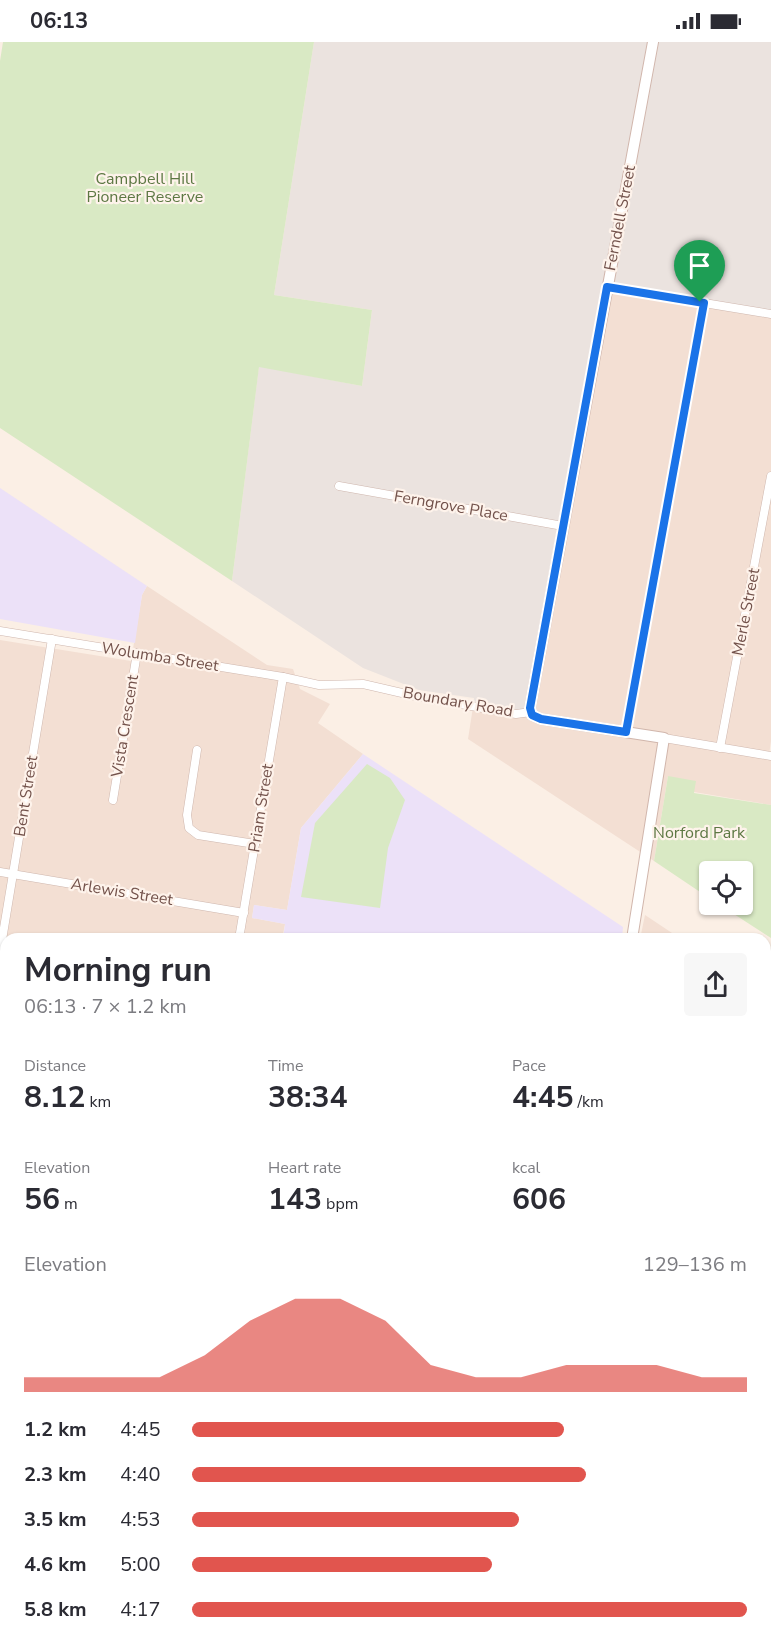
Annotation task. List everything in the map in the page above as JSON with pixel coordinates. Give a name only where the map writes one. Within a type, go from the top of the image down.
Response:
[{"type":"main road","name":"Ferndell Street","points":[[531,712],[530,702],[653,42]]},
{"type":"main road","name":"Boundary Road","points":[[531,712],[541,719],[664,738]]},
{"type":"main road","points":[[633,933],[664,738]]},
{"type":"street","points":[[607,287],[771,314]]},
{"type":"street","points":[[626,732],[704,303]]},
{"type":"street","name":"Merle Street","points":[[720,748],[771,476]]},
{"type":"street","name":"Ferngrove Place","points":[[339,486],[563,526]]},
{"type":"street","name":"Wolumba Street","points":[[0,631],[283,677],[319,685]]},
{"type":"street","name":"Bent Street","points":[[3,933],[52,639]]},
{"type":"street","name":"Vista Crescent","points":[[113,800],[137,653]]},
{"type":"street","name":"Priam Street","points":[[240,933],[283,677]]},
{"type":"street","name":"Boundary Road","points":[[319,685],[363,684],[516,714],[531,712]]},
{"type":"street","name":"Boundary Road","points":[[664,738],[771,756]]},
{"type":"street","points":[[198,750],[187,815],[189,828],[198,835],[255,844]]},
{"type":"street","name":"Arlewis Street","points":[[0,872],[244,913]]},
{"type":"shaded area","points":[[314,42],[771,42],[771,314],[607,287],[531,712],[473,707],[474,698],[419,690],[363,668],[232,581],[259,366],[362,386],[372,310],[274,295]]},
{"type":"shaded area","points":[[607,287],[771,314],[771,741],[769,755],[771,756],[771,805],[694,792],[668,776],[654,861],[468,739],[473,707]]},
{"type":"shaded area","points":[[0,488],[147,586],[142,595],[135,643],[0,619]]},
{"type":"shaded area","points":[[147,586],[267,665],[293,669],[300,689],[330,704],[318,723],[363,754],[301,828],[287,910],[254,905],[252,918],[285,924],[283,933],[0,933],[0,640],[131,661],[142,595]]},
{"type":"shaded area","points":[[363,754],[623,927],[622,933],[284,933],[285,924],[252,918],[254,905],[287,910],[301,828]]},
{"type":"shaded area","points":[[645,915],[672,933],[641,933]]},
{"type":"green space","name":"Campbell Hill Pioneer Reserve","points":[[3,42],[314,42],[274,295],[372,310],[362,386],[259,367],[232,581],[0,428],[0,61]]},
{"type":"green space","points":[[367,764],[390,778],[405,800],[388,848],[380,908],[301,897],[315,823]]},
{"type":"green space","name":"Norford Park","points":[[668,776],[696,781],[694,793],[771,805],[771,933],[763,933],[735,915],[753,915],[753,861],[699,861],[699,891],[654,861]]},
{"type":"route","points":[[607,287],[700,302],[704,303],[626,732],[541,719],[532,715],[530,702],[607,287]]}]
